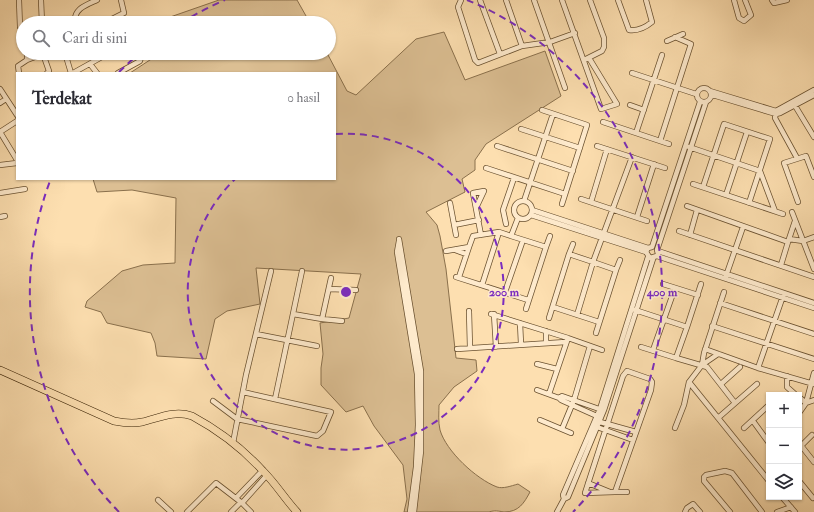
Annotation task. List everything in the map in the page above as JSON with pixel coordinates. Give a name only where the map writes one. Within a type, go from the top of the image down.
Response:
[{"type":"main road","points":[[0,370],[114,421],[133,423],[184,413],[202,422],[233,443],[265,473],[297,512]]},
{"type":"street","points":[[19,0],[20,16]]},
{"type":"street","points":[[41,0],[42,16]]},
{"type":"street","points":[[75,16],[79,9],[97,0]]},
{"type":"street","points":[[118,16],[124,13],[121,0]]},
{"type":"street","points":[[461,0],[458,7],[475,60],[478,63],[522,46],[550,42],[575,33]]},
{"type":"street","points":[[480,0],[500,54]]},
{"type":"street","points":[[506,0],[522,46]]},
{"type":"street","points":[[534,0],[565,88]]},
{"type":"street","points":[[562,0],[601,109],[617,104],[589,58]]},
{"type":"street","points":[[583,61],[602,51],[604,42],[590,0]]},
{"type":"street","points":[[618,0],[626,26],[629,30],[633,31],[648,26],[652,22],[646,0]]},
{"type":"street","points":[[734,0],[739,18],[744,21],[751,15],[746,0]]},
{"type":"street","points":[[772,0],[774,3],[777,3],[787,0]]},
{"type":"street","points":[[667,41],[683,34]]},
{"type":"street","points":[[660,141],[691,44],[675,37]]},
{"type":"street","points":[[636,133],[662,55]]},
{"type":"street","points":[[19,72],[18,66],[27,60]]},
{"type":"street","points":[[46,60],[49,72]]},
{"type":"street","points":[[67,60],[72,72]]},
{"type":"street","points":[[74,72],[97,60]]},
{"type":"street","points":[[120,72],[140,60]]},
{"type":"street","points":[[90,64],[96,72]]},
{"type":"street","points":[[564,499],[568,497],[597,427],[634,309],[649,253],[700,102],[696,94],[632,73]]},
{"type":"street","points":[[696,94],[702,88],[710,94],[776,112],[814,95]]},
{"type":"street","points":[[0,89],[16,113]]},
{"type":"street","points":[[794,104],[814,90]]},
{"type":"street","points":[[657,252],[706,102],[710,94]]},
{"type":"street","points":[[0,103],[6,98]]},
{"type":"street","points":[[700,102],[706,102]]},
{"type":"street","points":[[794,104],[814,137]]},
{"type":"street","points":[[630,105],[644,110]]},
{"type":"street","points":[[542,110],[588,125],[562,204]]},
{"type":"street","points":[[776,112],[775,118],[797,158]]},
{"type":"street","points":[[531,212],[525,219],[518,218],[515,215],[514,207],[520,202],[524,201],[553,114]]},
{"type":"street","points":[[16,122],[0,132],[16,158]]},
{"type":"street","points":[[603,122],[669,144]]},
{"type":"street","points":[[703,187],[724,124],[770,140],[749,203]]},
{"type":"street","points":[[521,129],[580,148]]},
{"type":"street","points":[[726,195],[747,132]]},
{"type":"street","points":[[497,146],[573,171]]},
{"type":"street","points":[[597,146],[632,156],[665,168]]},
{"type":"street","points":[[685,146],[760,171]]},
{"type":"street","points":[[591,202],[607,149]]},
{"type":"street","points":[[576,315],[593,262],[632,156]]},
{"type":"street","points":[[798,202],[783,166],[784,163],[806,156],[814,177]]},
{"type":"street","points":[[0,165],[16,163]]},
{"type":"street","points":[[636,217],[654,164]]},
{"type":"street","points":[[486,168],[565,194]]},
{"type":"street","points":[[760,171],[775,211]]},
{"type":"street","points":[[506,224],[503,210],[514,178]]},
{"type":"street","points":[[693,184],[783,214]]},
{"type":"street","points":[[0,193],[25,189]]},
{"type":"street","points":[[581,199],[647,221]]},
{"type":"street","points":[[524,201],[528,203],[531,212]]},
{"type":"street","points":[[450,203],[456,236]]},
{"type":"street","points":[[687,206],[743,226],[789,240],[803,241],[814,237]]},
{"type":"street","points":[[476,208],[482,234]]},
{"type":"street","points":[[690,235],[697,210]]},
{"type":"street","points":[[531,212],[603,235],[649,253],[657,252],[814,308]]},
{"type":"street","points":[[792,212],[814,269]]},
{"type":"street","points":[[511,236],[518,218]]},
{"type":"street","points":[[454,225],[479,220]]},
{"type":"street","points":[[781,265],[795,221]]},
{"type":"street","points":[[726,276],[743,226]]},
{"type":"street","points":[[679,231],[814,277]]},
{"type":"street","points":[[482,285],[499,232]]},
{"type":"street","points":[[528,300],[458,277],[468,247],[473,236],[499,232],[546,247]]},
{"type":"street","points":[[526,309],[550,236]]},
{"type":"street","points":[[410,512],[418,425],[417,374],[397,252],[399,239],[422,371],[422,451],[414,512]]},
{"type":"street","points":[[505,292],[523,240]]},
{"type":"street","points":[[549,318],[573,244]]},
{"type":"street","points":[[446,251],[468,247]]},
{"type":"street","points":[[455,250],[466,254]]},
{"type":"street","points":[[649,253],[657,252]]},
{"type":"street","points":[[569,254],[616,270]]},
{"type":"street","points":[[596,333],[620,260]]},
{"type":"street","points":[[233,443],[237,419],[271,271]]},
{"type":"street","points":[[275,399],[302,271]]},
{"type":"street","points":[[322,319],[332,278]]},
{"type":"street","points":[[663,284],[698,295]]},
{"type":"street","points":[[676,358],[701,284]]},
{"type":"street","points":[[653,350],[675,288]]},
{"type":"street","points":[[329,289],[356,290]]},
{"type":"street","points":[[702,366],[705,349],[724,292]]},
{"type":"street","points":[[783,296],[814,303]]},
{"type":"street","points":[[758,368],[765,344],[783,296]]},
{"type":"street","points":[[720,303],[814,334]]},
{"type":"street","points":[[553,307],[599,322]]},
{"type":"street","points":[[634,309],[687,327]]},
{"type":"street","points":[[469,311],[470,348]]},
{"type":"street","points":[[293,314],[342,321]]},
{"type":"street","points":[[496,347],[493,314],[546,331],[567,340],[602,350]]},
{"type":"street","points":[[520,323],[520,344]]},
{"type":"street","points":[[712,326],[814,359]]},
{"type":"street","points":[[546,331],[546,343]]},
{"type":"street","points":[[256,334],[317,346]]},
{"type":"street","points":[[457,350],[567,340]]},
{"type":"street","points":[[550,394],[567,340]]},
{"type":"street","points":[[562,429],[573,402],[590,346]]},
{"type":"street","points":[[642,347],[702,366],[712,372],[735,402]]},
{"type":"street","points":[[705,349],[758,368],[813,384]]},
{"type":"street","points":[[675,428],[684,405],[689,382],[702,366],[718,354]]},
{"type":"street","points":[[536,364],[557,369]]},
{"type":"street","points":[[721,384],[740,367]]},
{"type":"street","points":[[613,492],[651,390],[652,382],[650,379],[627,371],[623,376],[585,493],[627,492]]},
{"type":"street","points":[[802,409],[806,403],[813,384],[814,373]]},
{"type":"street","points":[[787,376],[787,387],[793,392]]},
{"type":"street","points":[[689,382],[766,477]]},
{"type":"street","points":[[718,418],[757,384]]},
{"type":"street","points":[[537,390],[559,398],[562,396],[607,424],[636,432]]},
{"type":"street","points":[[213,401],[237,419],[310,435],[321,435],[331,412],[243,392]]},
{"type":"street","points":[[802,400],[806,403]]},
{"type":"street","points":[[806,403],[814,400]]},
{"type":"street","points":[[573,402],[602,410]]},
{"type":"street","points":[[744,428],[766,408]]},
{"type":"street","points":[[558,512],[564,499],[563,495],[599,419]]},
{"type":"street","points":[[540,420],[571,433]]},
{"type":"street","points":[[753,421],[766,438]]},
{"type":"street","points":[[597,427],[633,440]]},
{"type":"street","points":[[802,442],[812,435]]},
{"type":"street","points":[[802,447],[814,462]]},
{"type":"street","points":[[730,512],[704,481],[704,477],[706,475],[725,471],[732,473],[762,512]]},
{"type":"street","points":[[236,498],[265,473]]},
{"type":"street","points":[[231,512],[265,473]]},
{"type":"street","points":[[187,512],[216,483],[241,502],[251,512]]},
{"type":"street","points":[[588,483],[613,492]]},
{"type":"street","points":[[802,485],[813,498]]},
{"type":"street","points":[[158,500],[171,512]]},
{"type":"street","points":[[785,500],[794,512]]},
{"type":"street","points":[[685,512],[687,508],[693,504],[700,512]]},
{"type":"street","points":[[777,512],[791,507]]},
{"type":"shaded area","points":[[219,0],[297,0],[306,16],[173,16]]},
{"type":"shaded area","points":[[444,32],[465,80],[545,51],[561,96],[486,144],[475,160],[475,170],[462,179],[465,192],[426,212],[437,225],[440,236],[446,269],[456,358],[476,360],[477,371],[454,387],[439,405],[440,430],[448,447],[471,471],[480,478],[499,488],[518,484],[530,492],[526,500],[517,509],[509,512],[404,512],[407,499],[403,465],[374,426],[363,406],[346,412],[321,385],[323,354],[320,323],[349,318],[361,274],[256,268],[260,304],[227,311],[215,319],[206,359],[157,356],[155,343],[151,333],[107,323],[101,312],[85,307],[87,301],[122,271],[143,265],[175,263],[176,198],[132,190],[97,192],[93,180],[336,180],[336,72],[132,72],[150,60],[331,60],[347,91],[356,95],[416,39]]}]
